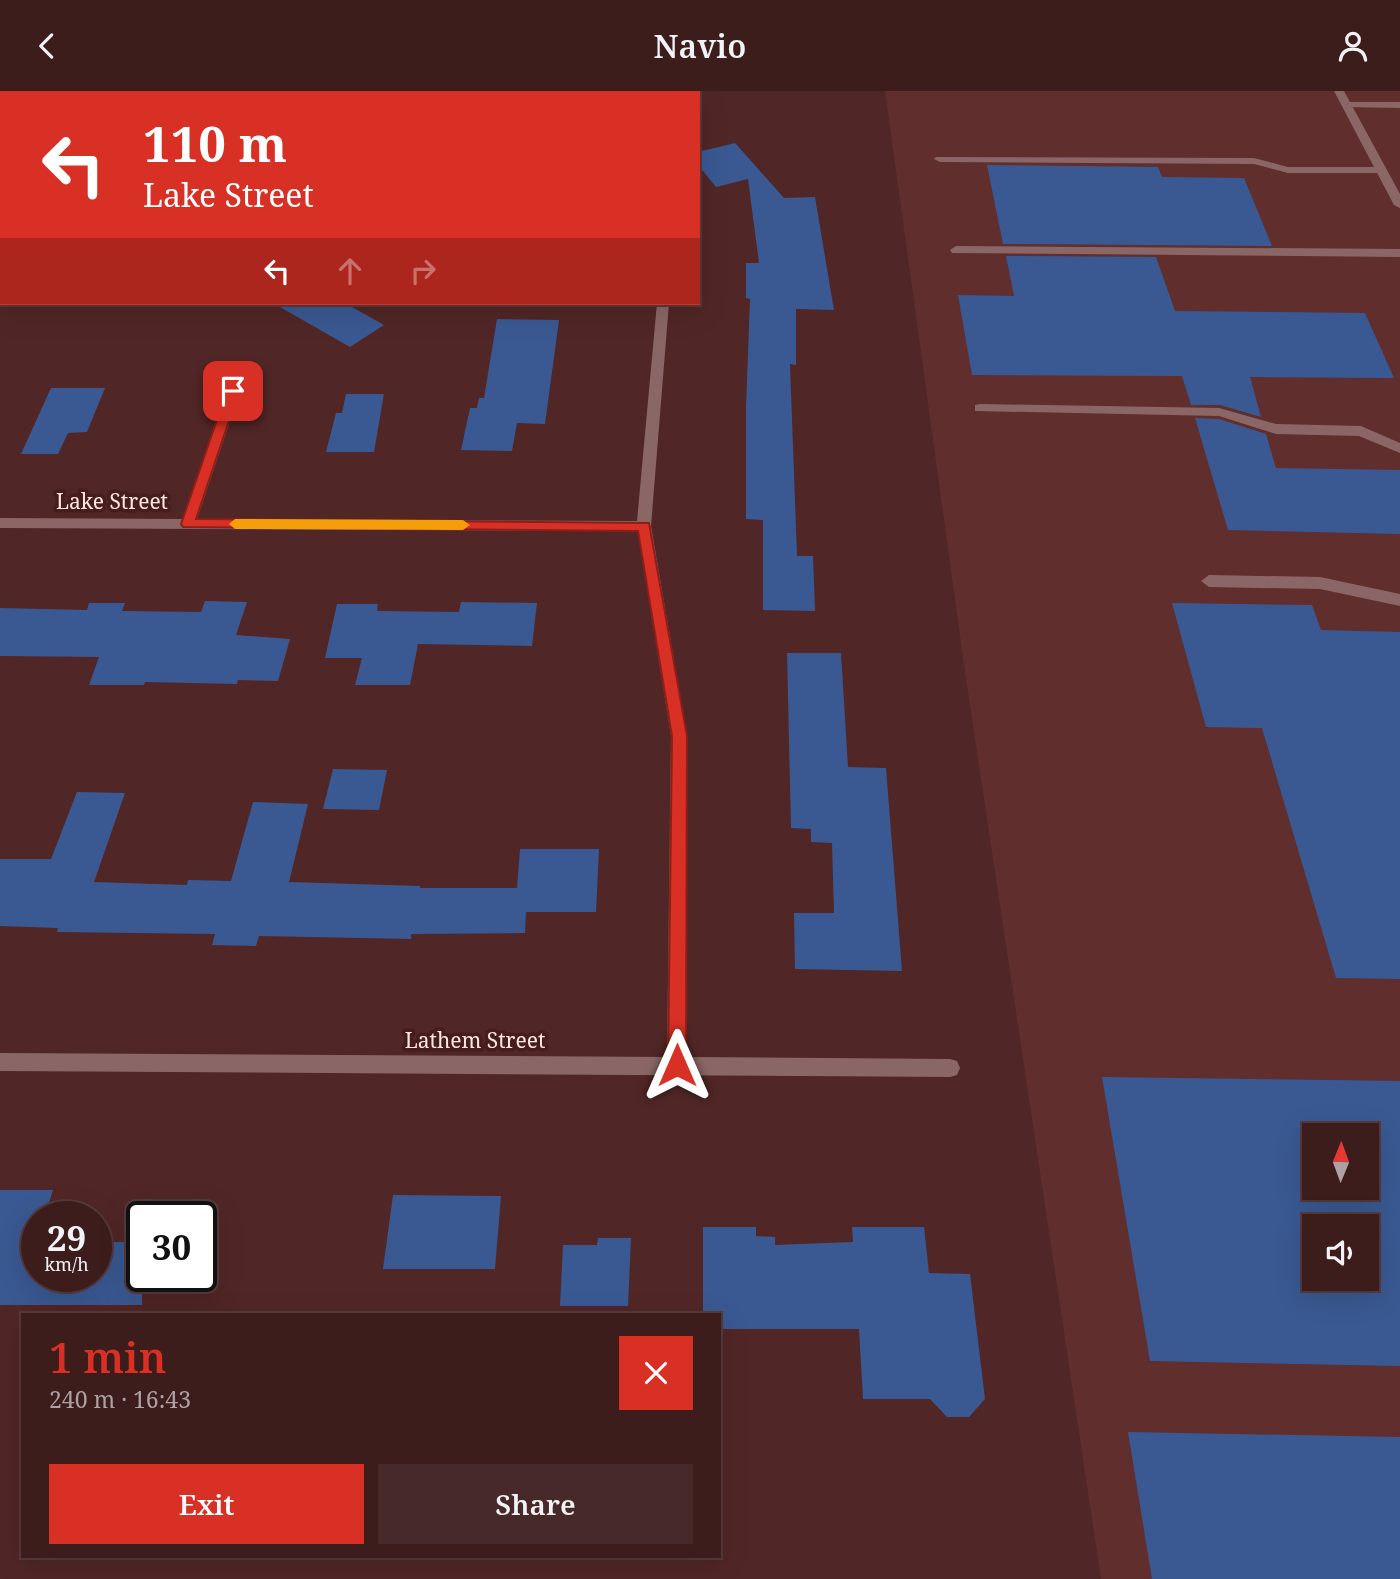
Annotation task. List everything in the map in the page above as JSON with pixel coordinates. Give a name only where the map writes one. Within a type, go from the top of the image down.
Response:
[{"type":"street","points":[[1339,91],[1400,205]]},
{"type":"street","points":[[1347,105],[1400,105]]},
{"type":"street","points":[[940,159],[1254,161],[1288,170],[1381,170]]},
{"type":"street","points":[[956,250],[1400,253]]},
{"type":"street","points":[[663,305],[644,526],[679,736],[677,1065]]},
{"type":"street","points":[[188,524],[233,391]]},
{"type":"street","points":[[981,408],[1219,412],[1276,429],[1361,431],[1400,448]]},
{"type":"street","name":"Lake Street","points":[[0,523],[644,526]]},
{"type":"street","points":[[1209,581],[1320,583],[1400,600]]},
{"type":"street","name":"Lathem Street","points":[[0,1062],[950,1068]]},
{"type":"shaded area","points":[[885,91],[1400,91],[1400,1579],[1101,1579],[965,672]]},
{"type":"building","points":[[735,143],[784,198],[815,197],[834,310],[796,309],[796,365],[790,364],[797,556],[813,556],[815,611],[763,610],[763,520],[746,519],[750,299],[746,298],[746,263],[759,263],[748,179],[716,187],[700,167],[700,152]]},
{"type":"building","points":[[987,165],[1158,167],[1162,177],[1244,178],[1272,246],[1003,244]]},
{"type":"building","points":[[1006,256],[1156,257],[1175,311],[1365,313],[1394,378],[1250,377],[1261,417],[1220,405],[1191,405],[1182,376],[972,375],[958,295],[1014,296]]},
{"type":"building","points":[[276,305],[349,305],[384,325],[350,347]]},
{"type":"building","points":[[497,319],[559,320],[545,424],[517,423],[512,451],[461,450],[470,408],[477,408],[479,398],[484,398]]},
{"type":"building","points":[[51,388],[105,388],[87,432],[68,433],[58,454],[21,454]]},
{"type":"building","points":[[346,394],[384,394],[374,452],[326,452],[336,413],[342,413]]},
{"type":"building","points":[[1195,418],[1219,419],[1266,434],[1276,468],[1400,470],[1400,534],[1228,530]]},
{"type":"building","points":[[205,601],[247,602],[236,635],[290,639],[278,681],[238,680],[237,684],[145,682],[144,685],[89,685],[99,657],[0,656],[0,608],[87,610],[89,603],[125,603],[122,611],[201,612]]},
{"type":"building","points":[[461,602],[537,603],[532,646],[418,644],[410,685],[355,685],[362,658],[325,658],[337,604],[378,604],[377,611],[459,612]]},
{"type":"building","points":[[1172,603],[1312,605],[1321,630],[1400,632],[1400,979],[1336,978],[1262,728],[1206,727]]},
{"type":"building","points":[[787,653],[841,653],[848,767],[886,768],[902,971],[795,969],[794,913],[834,913],[832,843],[811,842],[811,829],[791,828]]},
{"type":"building","points":[[333,769],[387,770],[379,810],[323,809]]},
{"type":"building","points":[[77,792],[125,793],[94,882],[187,885],[188,880],[231,881],[253,802],[308,804],[289,882],[420,888],[517,888],[520,849],[599,849],[596,912],[526,912],[525,933],[411,934],[411,939],[259,936],[256,946],[212,945],[215,934],[57,932],[58,928],[0,926],[0,859],[51,859]]},
{"type":"building","points":[[1102,1077],[1400,1081],[1400,1366],[1150,1361]]},
{"type":"building","points":[[0,1190],[53,1190],[50,1201],[21,1201],[21,1292],[112,1292],[112,1242],[126,1242],[126,1292],[142,1292],[142,1305],[0,1305]]},
{"type":"building","points":[[393,1195],[501,1196],[495,1269],[383,1269]]},
{"type":"building","points":[[703,1227],[756,1227],[756,1236],[775,1237],[775,1245],[853,1242],[852,1227],[924,1227],[929,1273],[970,1274],[985,1399],[969,1417],[947,1417],[930,1399],[863,1399],[859,1329],[721,1329],[721,1313],[703,1313]]},
{"type":"building","points":[[598,1238],[631,1238],[628,1306],[560,1306],[563,1245],[597,1245]]},
{"type":"building","points":[[1128,1432],[1400,1437],[1400,1579],[1152,1579]]},
{"type":"slow traffic","points":[[235,524],[463,525]]},
{"type":"route","points":[[233,391],[188,524],[644,526],[679,736],[677,1065]]}]
